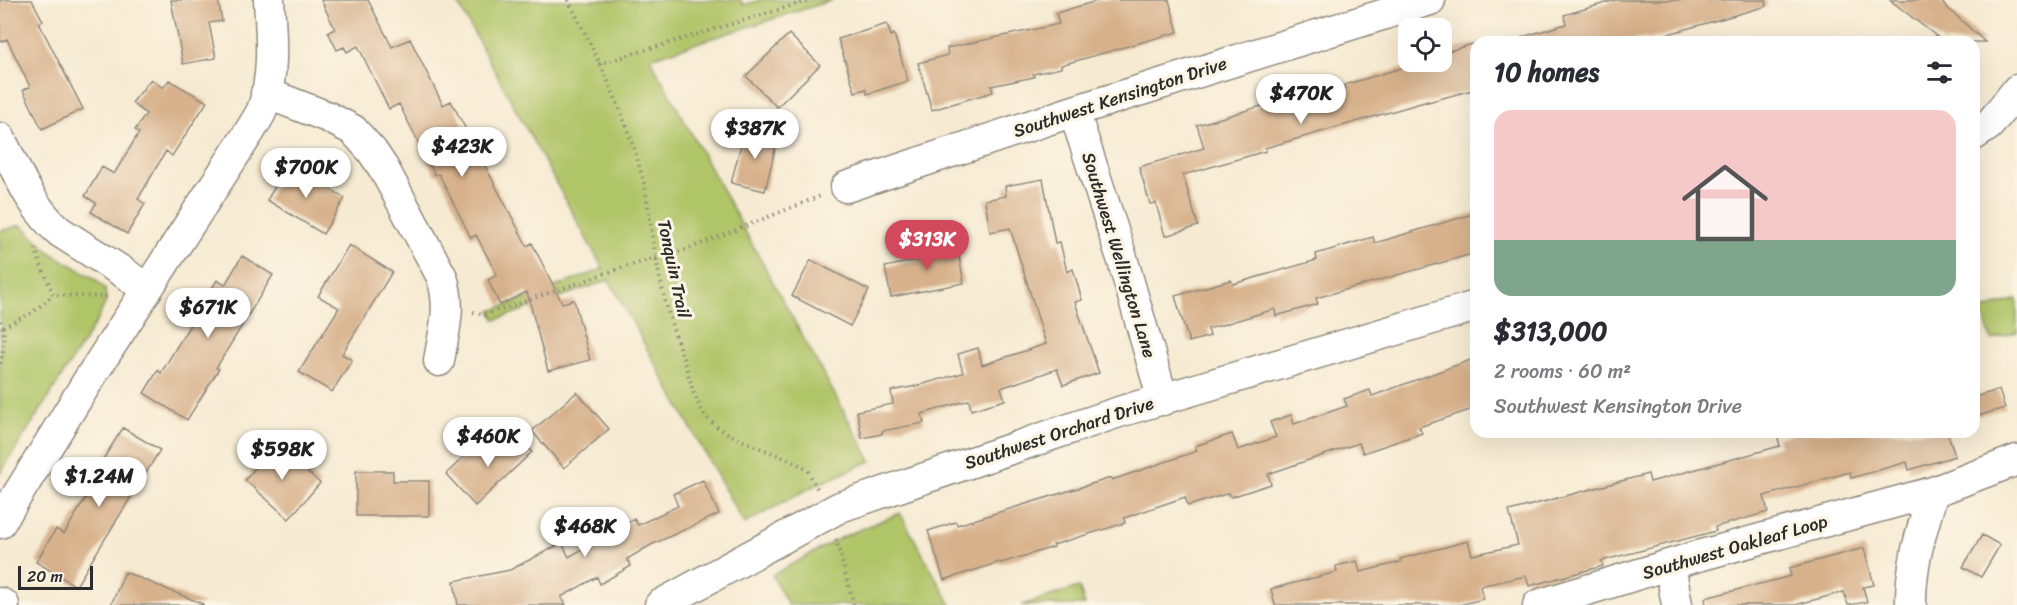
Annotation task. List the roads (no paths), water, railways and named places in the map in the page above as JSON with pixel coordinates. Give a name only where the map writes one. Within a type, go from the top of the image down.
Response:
[{"type":"street","points":[[0,523],[137,282],[250,131],[262,110],[271,41],[269,0]]},
{"type":"street","name":"Southwest Kensington Drive","points":[[846,187],[1074,111],[1430,0]]},
{"type":"street","points":[[1980,131],[1989,125],[2017,90]]},
{"type":"street","points":[[266,93],[353,130],[372,151],[384,169],[442,277],[448,307],[439,361]]},
{"type":"street","name":"Southwest Wellington Lane","points":[[1074,111],[1122,258],[1163,400]]},
{"type":"street","points":[[0,138],[28,193],[43,215],[60,232],[137,282]]},
{"type":"street","name":"Southwest Orchard Drive","points":[[672,602],[840,507],[978,459],[1163,400],[1470,308]]},
{"type":"street","name":"Southwest Oakleaf Loop","points":[[1538,605],[1670,565],[1933,492],[2017,460]]},
{"type":"street","points":[[1911,605],[1911,588],[1918,541],[1933,492]]},
{"type":"street","points":[[1670,565],[1677,605]]}]
